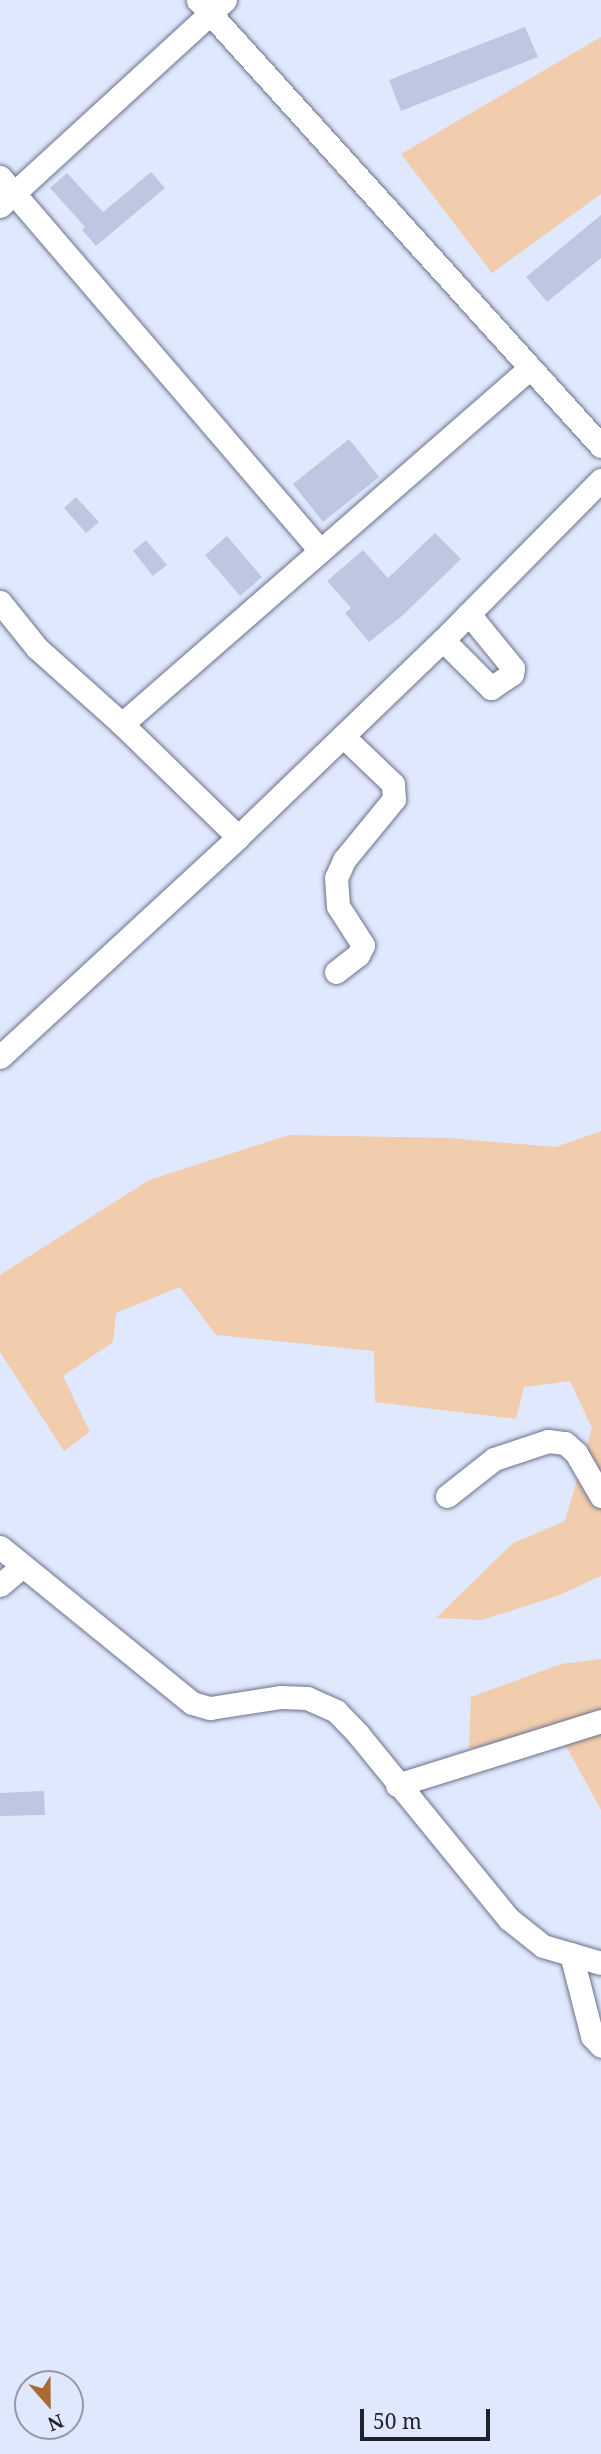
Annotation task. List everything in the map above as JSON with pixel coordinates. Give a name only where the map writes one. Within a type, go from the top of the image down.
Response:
[{"type":"street","points":[[320,550],[5,192],[211,5],[601,446]]},
{"type":"street","points":[[122,724],[530,368]]},
{"type":"street","points":[[0,1057],[238,837],[443,640],[601,480]]},
{"type":"street","points":[[0,602],[37,648],[122,724],[238,837]]},
{"type":"street","points":[[443,640],[491,688],[512,674],[513,668],[469,614]]},
{"type":"street","points":[[459,658],[485,633]]},
{"type":"street","points":[[337,972],[358,954],[363,945],[338,906],[336,878],[344,860],[394,799],[393,784],[343,736]]},
{"type":"street","points":[[447,1496],[494,1459],[548,1441],[565,1443],[576,1453],[601,1496]]},
{"type":"street","points":[[0,1547],[192,1703],[210,1708],[281,1697],[307,1698],[344,1718],[509,1919],[543,1946],[601,1963]]},
{"type":"street","points":[[0,1585],[23,1566]]},
{"type":"street","points":[[397,1785],[601,1721]]},
{"type":"street","points":[[571,1954],[592,2036],[601,2046]]},
{"type":"shaded area","points":[[601,37],[601,194],[492,273],[401,154]]},
{"type":"shaded area","points":[[601,1131],[601,1576],[560,1595],[482,1620],[436,1618],[513,1543],[565,1521],[592,1428],[570,1381],[524,1387],[516,1419],[375,1402],[374,1351],[216,1335],[180,1287],[116,1313],[113,1342],[63,1376],[90,1432],[64,1451],[0,1352],[0,1275],[149,1180],[289,1135],[448,1138],[556,1147]]},
{"type":"shaded area","points":[[601,1659],[601,1810],[565,1744],[469,1748],[471,1697],[561,1664]]},
{"type":"building","points":[[525,27],[538,57],[401,111],[389,80]]},
{"type":"building","points":[[151,172],[165,188],[96,246],[82,230],[85,227],[50,188],[67,173],[103,212]]},
{"type":"building","points":[[601,215],[601,258],[547,302],[526,277]]},
{"type":"building","points":[[349,439],[379,477],[323,522],[293,484]]},
{"type":"building","points":[[76,497],[99,522],[86,533],[64,508]]},
{"type":"building","points":[[435,533],[461,559],[402,616],[369,642],[345,613],[351,608],[327,581],[363,550],[388,578]]},
{"type":"building","points":[[227,536],[262,577],[240,596],[205,555]]},
{"type":"building","points":[[146,540],[167,565],[153,576],[133,551]]},
{"type":"building","points":[[44,1791],[45,1815],[0,1816],[0,1793]]}]
